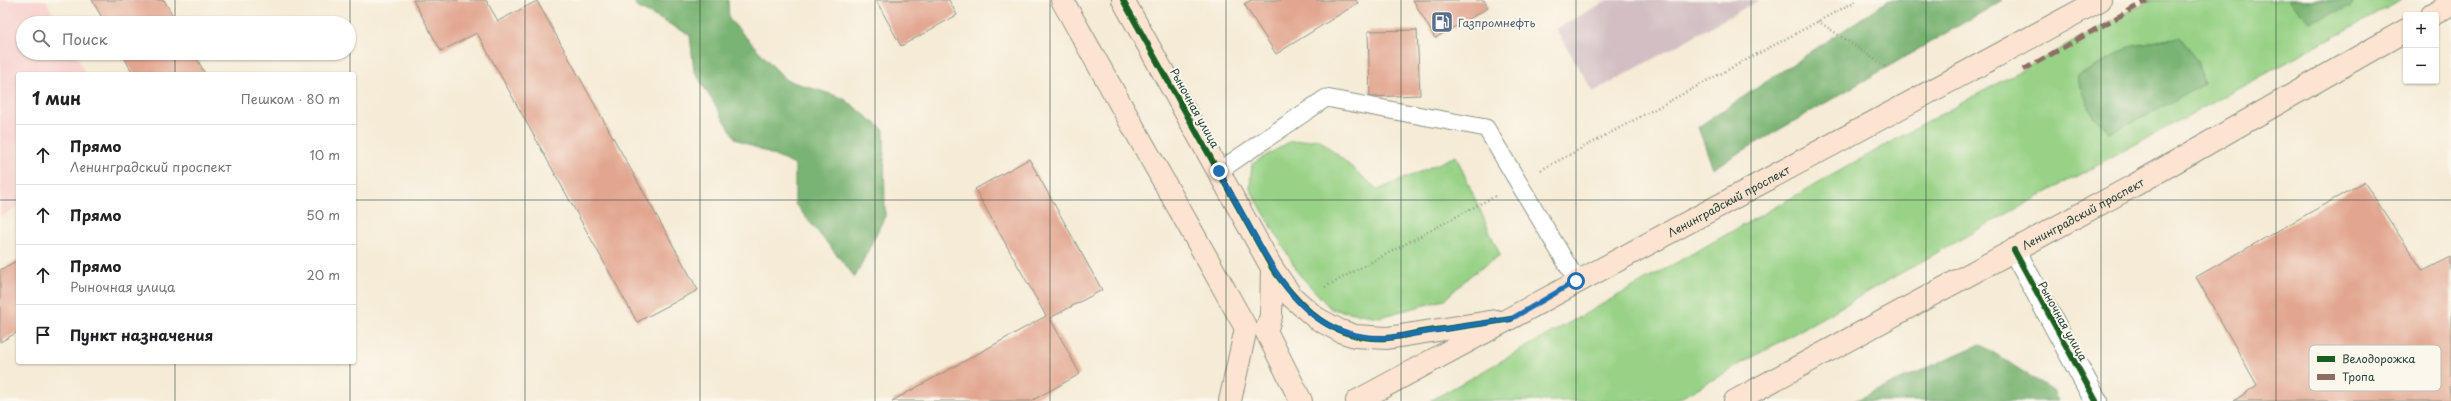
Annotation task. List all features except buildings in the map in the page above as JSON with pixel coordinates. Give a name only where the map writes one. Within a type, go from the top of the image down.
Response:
[{"type":"main road","points":[[1062,0],[1256,329],[1301,401]]},
{"type":"main road","name":"Рыночная улица","points":[[1123,0],[1272,268],[1271,316],[1256,329],[1230,401]]},
{"type":"main road","name":"Ленинградский проспект","points":[[1357,401],[1511,319],[1576,281],[1720,206],[1906,103],[2100,0]]},
{"type":"main road","points":[[2437,12],[2451,4]]},
{"type":"main road","name":"Ленинградский проспект","points":[[1735,401],[2133,186],[2403,32]]},
{"type":"main road","points":[[1272,268],[1292,297],[1316,318],[1340,331],[1355,336],[1387,338],[1511,319]]},
{"type":"street","name":"Рыночная улица","points":[[2014,250],[2096,401]]},
{"type":"lane","points":[[1219,171],[1326,98],[1486,128],[1576,281]]},
{"type":"path","points":[[1323,289],[1858,0]]},
{"type":"path","points":[[1818,22],[1887,68]]},
{"type":"shaded area","points":[[0,0],[46,0],[54,16],[16,16],[16,60],[79,60],[85,72],[16,72],[16,208],[0,217]]},
{"type":"shaded area","points":[[1608,0],[1759,0],[1593,92],[1556,29]]},
{"type":"green space","points":[[636,0],[728,0],[729,19],[786,80],[843,98],[884,130],[885,216],[855,277],[795,204],[795,165],[736,139],[694,71],[690,35],[635,6]]},
{"type":"green space","points":[[1889,0],[2003,0],[1713,168],[1698,127]]},
{"type":"green space","points":[[2150,0],[2402,0],[1977,230],[1675,401],[1430,401],[1916,128]]},
{"type":"green space","points":[[2288,0],[2354,0],[2351,6],[2310,22]]},
{"type":"green space","points":[[2180,37],[2197,61],[2204,84],[2148,115],[2110,132],[2093,116],[2077,77],[2133,45]]},
{"type":"green space","points":[[1319,139],[1378,190],[1456,156],[1500,255],[1471,275],[1444,300],[1379,317],[1331,309],[1299,274],[1250,189],[1252,164],[1289,142]]},
{"type":"green space","points":[[1980,344],[2053,391],[2058,401],[1854,401]]},
{"type":"marked path","points":[[2023,70],[2148,0]]},
{"type":"cycle path","points":[[1123,0],[1272,268],[1295,297],[1320,320],[1351,335],[1368,338],[1392,338],[1421,332],[1511,319]]},
{"type":"cycle path","points":[[2014,250],[2096,401]]},
{"type":"place","name":"Газпромнефть","points":[[1442,22]]},
{"type":"route","points":[[1219,171],[1272,268],[1292,297],[1316,318],[1327,325],[1355,336],[1387,338],[1511,319],[1576,281]]}]
